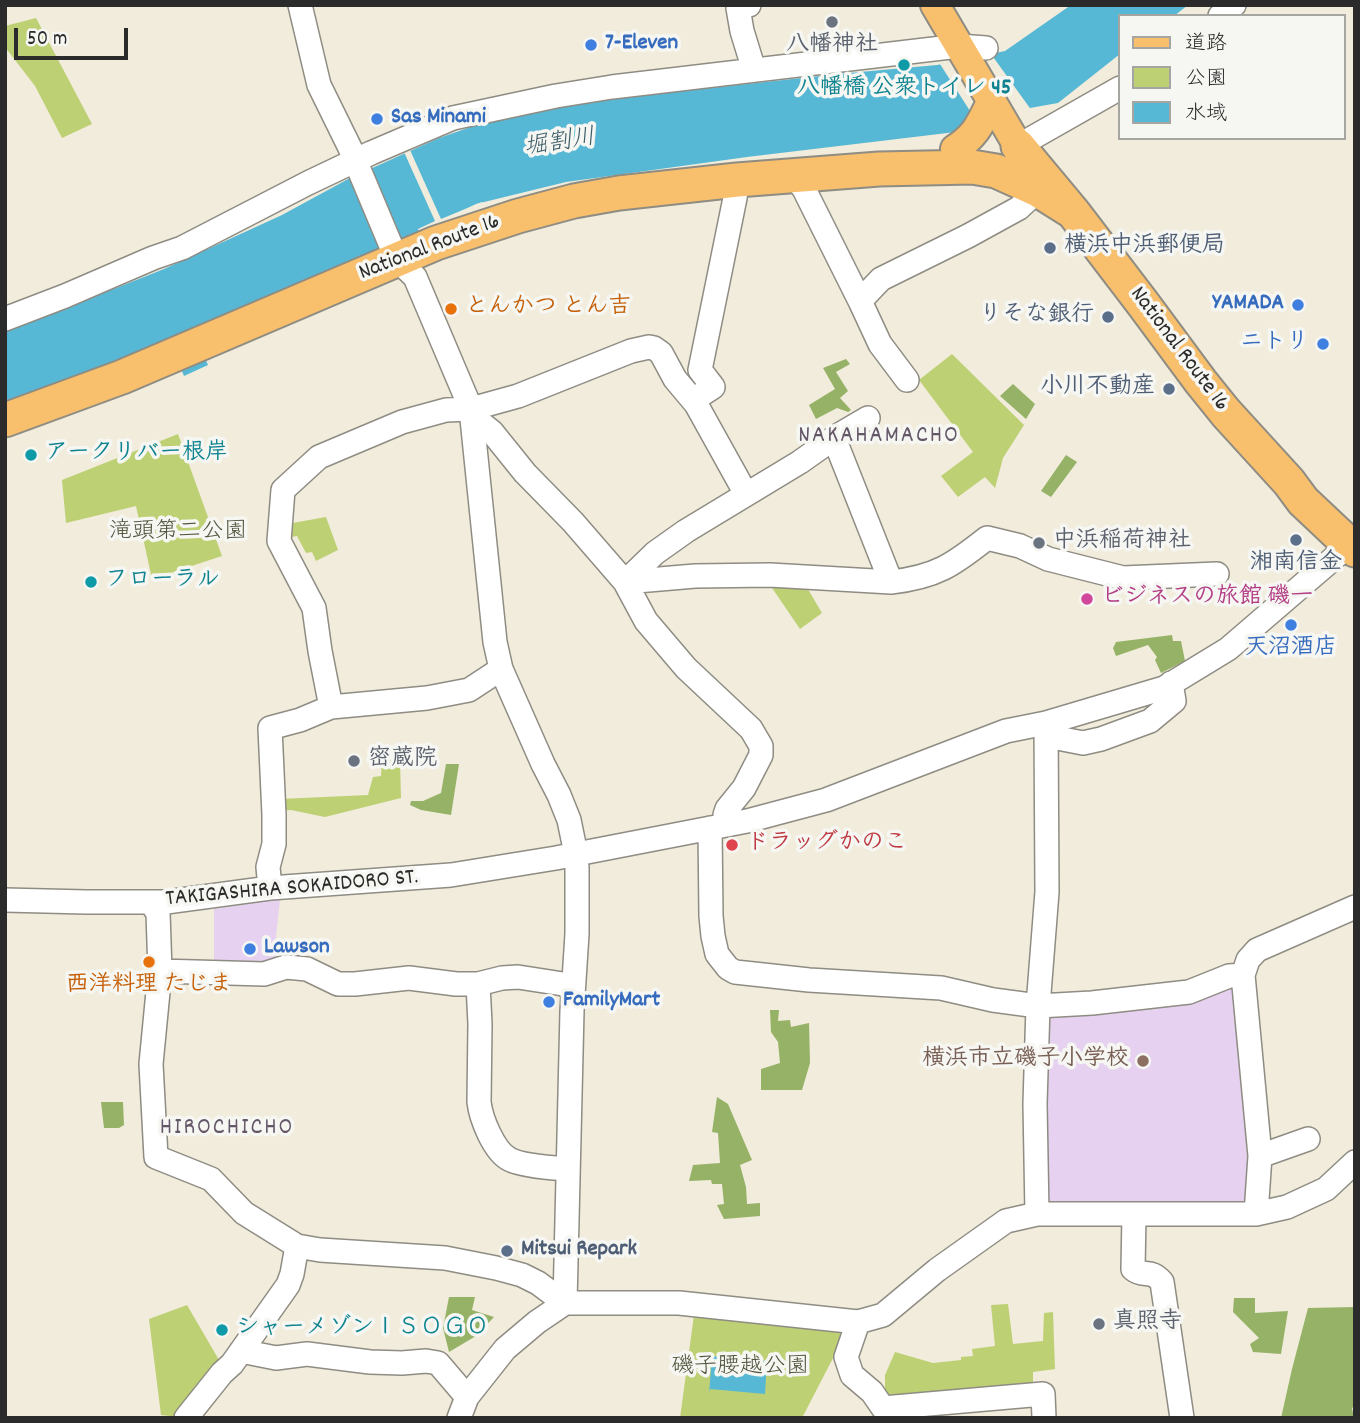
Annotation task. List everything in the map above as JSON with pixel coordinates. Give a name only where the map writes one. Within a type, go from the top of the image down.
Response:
[{"type":"highway","name":"National Route 16","points":[[879,169],[963,143],[992,146],[1012,136],[1045,183],[1073,212],[1226,413],[1289,482],[1308,498],[1347,543]]},
{"type":"highway","name":"National Route 16","points":[[5,420],[187,350],[394,252],[574,201],[737,180],[879,169],[972,167],[1045,183]]},
{"type":"main road","points":[[935,5],[970,51],[1012,136]]},
{"type":"main road","points":[[963,143],[992,100]]},
{"type":"street","points":[[749,5],[738,8],[754,70]]},
{"type":"street","points":[[307,12],[319,85],[394,252],[415,276],[471,412],[500,669],[559,795],[569,820],[576,854],[578,934],[573,989],[565,1303]]},
{"type":"street","points":[[5,319],[182,248],[308,183],[358,167],[453,118],[612,87],[754,70],[970,51]]},
{"type":"street","points":[[1012,136],[1118,89]]},
{"type":"street","points":[[794,176],[804,189],[880,344],[908,380]]},
{"type":"street","points":[[693,400],[713,387],[700,370],[737,180]]},
{"type":"street","points":[[860,301],[881,279],[1019,208],[1045,183]]},
{"type":"street","points":[[331,707],[314,608],[279,541],[283,490],[319,457],[407,421],[446,410],[471,412],[631,351],[649,347],[661,353],[675,379],[693,400],[746,494]]},
{"type":"street","points":[[471,412],[492,432],[525,473],[573,522],[625,582],[646,621],[686,668],[751,729],[761,746],[761,755],[744,788],[727,809],[719,826],[711,916],[717,954],[732,971],[941,988],[993,1000],[1038,1006],[1189,992],[1229,976],[1243,975]]},
{"type":"street","points":[[625,582],[655,553],[689,529],[868,418]]},
{"type":"street","points":[[834,438],[891,582]]},
{"type":"street","points":[[625,582],[695,576],[771,575],[891,582],[913,580],[938,572],[987,538],[1020,545],[1048,559],[1123,578],[1217,574]]},
{"type":"street","name":"TAKIGASHIRA SOKAIDORO ST.","points":[[5,900],[151,903],[270,888],[451,875],[545,860],[747,821],[826,800],[1006,731],[1046,729],[1164,688],[1228,649],[1347,543]]},
{"type":"street","points":[[270,888],[268,867],[274,844],[274,815],[270,727],[300,720],[331,707],[427,698],[469,690],[500,669]]},
{"type":"street","points":[[1037,1214],[1035,1104],[1038,1006],[1047,892],[1046,729],[1083,743],[1101,739],[1150,720],[1174,701],[1171,683]]},
{"type":"street","points":[[151,903],[158,913],[160,971],[151,1064],[156,1157],[211,1179],[244,1213],[297,1246],[320,1250],[445,1258],[486,1266],[522,1275],[565,1303]]},
{"type":"street","points":[[1256,1214],[1260,1156],[1243,975],[1248,960],[1257,950],[1355,907]]},
{"type":"street","points":[[160,971],[264,974],[286,967],[307,969],[338,984],[409,978],[478,984],[518,977],[563,984],[573,989]]},
{"type":"street","points":[[478,984],[479,1102],[487,1132],[508,1159],[568,1169]]},
{"type":"street","points":[[1260,1156],[1308,1139]]},
{"type":"street","points":[[241,1351],[276,1358],[307,1354],[370,1362],[438,1363],[463,1407],[505,1349],[565,1303],[679,1303],[858,1322],[883,1315],[937,1270],[1006,1222],[1037,1214],[1256,1214],[1287,1207],[1326,1189],[1355,1162]]},
{"type":"street","points":[[1134,1215],[1133,1269],[1138,1273],[1151,1273],[1162,1282],[1182,1418]]},
{"type":"street","points":[[186,1418],[232,1364],[288,1285],[297,1246]]},
{"type":"street","points":[[858,1322],[846,1357],[852,1375],[872,1392],[881,1413],[1042,1394],[1044,1418]]},
{"type":"shaded area","points":[[280,899],[276,967],[214,969],[214,909]]},
{"type":"shaded area","name":"横浜市立磯子小学校","points":[[1236,985],[1251,1159],[1247,1197],[1240,1204],[1048,1205],[1044,1016]]},
{"type":"green space","points":[[36,18],[92,124],[62,138],[35,86],[5,47],[5,26]]},
{"type":"green space","points":[[952,354],[1024,425],[1003,458],[995,488],[985,477],[958,497],[941,476],[973,452],[919,380]]},
{"type":"green space","points":[[846,359],[850,364],[836,372],[848,391],[840,398],[851,410],[848,412],[837,408],[816,419],[809,405],[835,389],[823,368]]},
{"type":"green space","points":[[1013,384],[1035,404],[1026,419],[1000,396]]},
{"type":"green space","name":"滝頭第二公園","points":[[178,434],[222,556],[152,579],[136,506],[66,523],[62,480]]},
{"type":"green space","points":[[1066,455],[1077,462],[1051,497],[1041,491]]},
{"type":"green space","points":[[326,517],[338,550],[316,561],[312,552],[306,553],[297,536],[285,538],[287,524]]},
{"type":"green space","points":[[768,582],[805,584],[822,613],[800,629]]},
{"type":"green space","points":[[1172,635],[1173,641],[1181,641],[1185,661],[1161,673],[1155,660],[1157,657],[1148,645],[1116,656],[1113,648],[1116,642]]},
{"type":"green space","points":[[382,760],[400,761],[401,798],[325,817],[291,810],[279,811],[280,799],[368,795],[373,777],[381,776]]},
{"type":"green space","points":[[446,764],[459,764],[451,815],[421,810],[410,805],[411,801],[423,801],[441,793]]},
{"type":"green space","points":[[770,1010],[779,1010],[778,1021],[790,1020],[791,1027],[809,1023],[810,1063],[802,1090],[761,1090],[761,1069],[780,1063],[778,1042],[771,1032]]},
{"type":"green space","points":[[717,1097],[728,1104],[752,1160],[740,1165],[747,1204],[760,1203],[760,1216],[724,1219],[717,1205],[724,1204],[722,1184],[712,1184],[711,1180],[689,1181],[693,1165],[720,1163],[718,1133],[712,1132]]},
{"type":"green space","points":[[101,1102],[123,1102],[124,1125],[119,1128],[104,1128]]},
{"type":"green space","points":[[449,1297],[475,1297],[472,1310],[494,1317],[476,1336],[449,1352],[443,1328]]},
{"type":"green space","points":[[1234,1298],[1255,1298],[1255,1313],[1288,1311],[1281,1354],[1253,1352],[1250,1344],[1259,1338],[1233,1312]]},
{"type":"green space","points":[[1008,1304],[1013,1344],[1043,1341],[1044,1313],[1053,1312],[1055,1369],[1033,1372],[1033,1389],[885,1400],[885,1375],[895,1352],[933,1363],[973,1356],[972,1349],[995,1346],[991,1305]]},
{"type":"green space","points":[[187,1305],[219,1360],[179,1417],[161,1415],[149,1319]]},
{"type":"green space","points":[[1355,1307],[1354,1418],[1281,1418],[1308,1308]]},
{"type":"green space","name":"磯子腰越公園","points":[[694,1315],[846,1333],[802,1418],[680,1418]]},
{"type":"water","name":"堀割川","points":[[1071,5],[1188,5],[1177,14],[1118,14],[1118,56],[1058,103],[1030,108],[964,131],[566,182],[476,204],[429,228],[193,331],[208,365],[184,376],[169,341],[5,401],[5,332],[164,269],[282,215],[350,178],[439,138],[485,122],[583,102],[937,65],[1005,51]]},
{"type":"water","points":[[712,1356],[767,1361],[765,1394],[710,1389],[709,1394]]},
{"type":"pier","points":[[991,54],[1032,111],[965,135],[971,117],[970,111],[940,64]]},
{"type":"pier","points":[[411,147],[441,219],[482,202],[483,205],[419,232],[418,229],[435,221],[404,152],[383,161],[382,159]]},
{"type":"place","name":"八幡神社","points":[[832,22]]},
{"type":"place","name":"7-Eleven","points":[[591,45]]},
{"type":"place","name":"八幡橋 公衆トイレ 45","points":[[904,65]]},
{"type":"place","name":"Sas Minami","points":[[377,119]]},
{"type":"place","name":"横浜中浜郵便局","points":[[1050,248]]},
{"type":"place","name":"YAMADA","points":[[1298,305]]},
{"type":"place","name":"とんかつ とん吉","points":[[451,309]]},
{"type":"place","name":"りそな銀行","points":[[1108,317]]},
{"type":"place","name":"ニトリ","points":[[1323,344]]},
{"type":"place","name":"小川不動産","points":[[1169,389]]},
{"type":"place","name":"アークリバー根岸","points":[[31,455]]},
{"type":"place","name":"湘南信金","points":[[1296,540]]},
{"type":"place","name":"中浜稲荷神社","points":[[1039,543]]},
{"type":"place","name":"フローラル","points":[[91,582]]},
{"type":"place","name":"ビジネスの旅館 磯一","points":[[1087,599]]},
{"type":"place","name":"天沼酒店","points":[[1291,625]]},
{"type":"place","name":"密蔵院","points":[[354,761]]},
{"type":"place","name":"ドラッグかのこ","points":[[732,845]]},
{"type":"place","name":"Lawson","points":[[250,949]]},
{"type":"place","name":"西洋料理 たじま","points":[[149,962]]},
{"type":"place","name":"FamilyMart","points":[[549,1002]]},
{"type":"place","name":"横浜市立磯子小学校","points":[[1143,1061]]},
{"type":"place","name":"Mitsui Repark","points":[[507,1251]]},
{"type":"place","name":"真照寺","points":[[1099,1324]]},
{"type":"place","name":"シャーメゾンＩＳＯＧＯ","points":[[222,1330]]},
{"type":"district","name":"NAKAHAMACHO","points":[[879,438]]},
{"type":"district","name":"HIROCHICHO","points":[[227,1130]]}]
